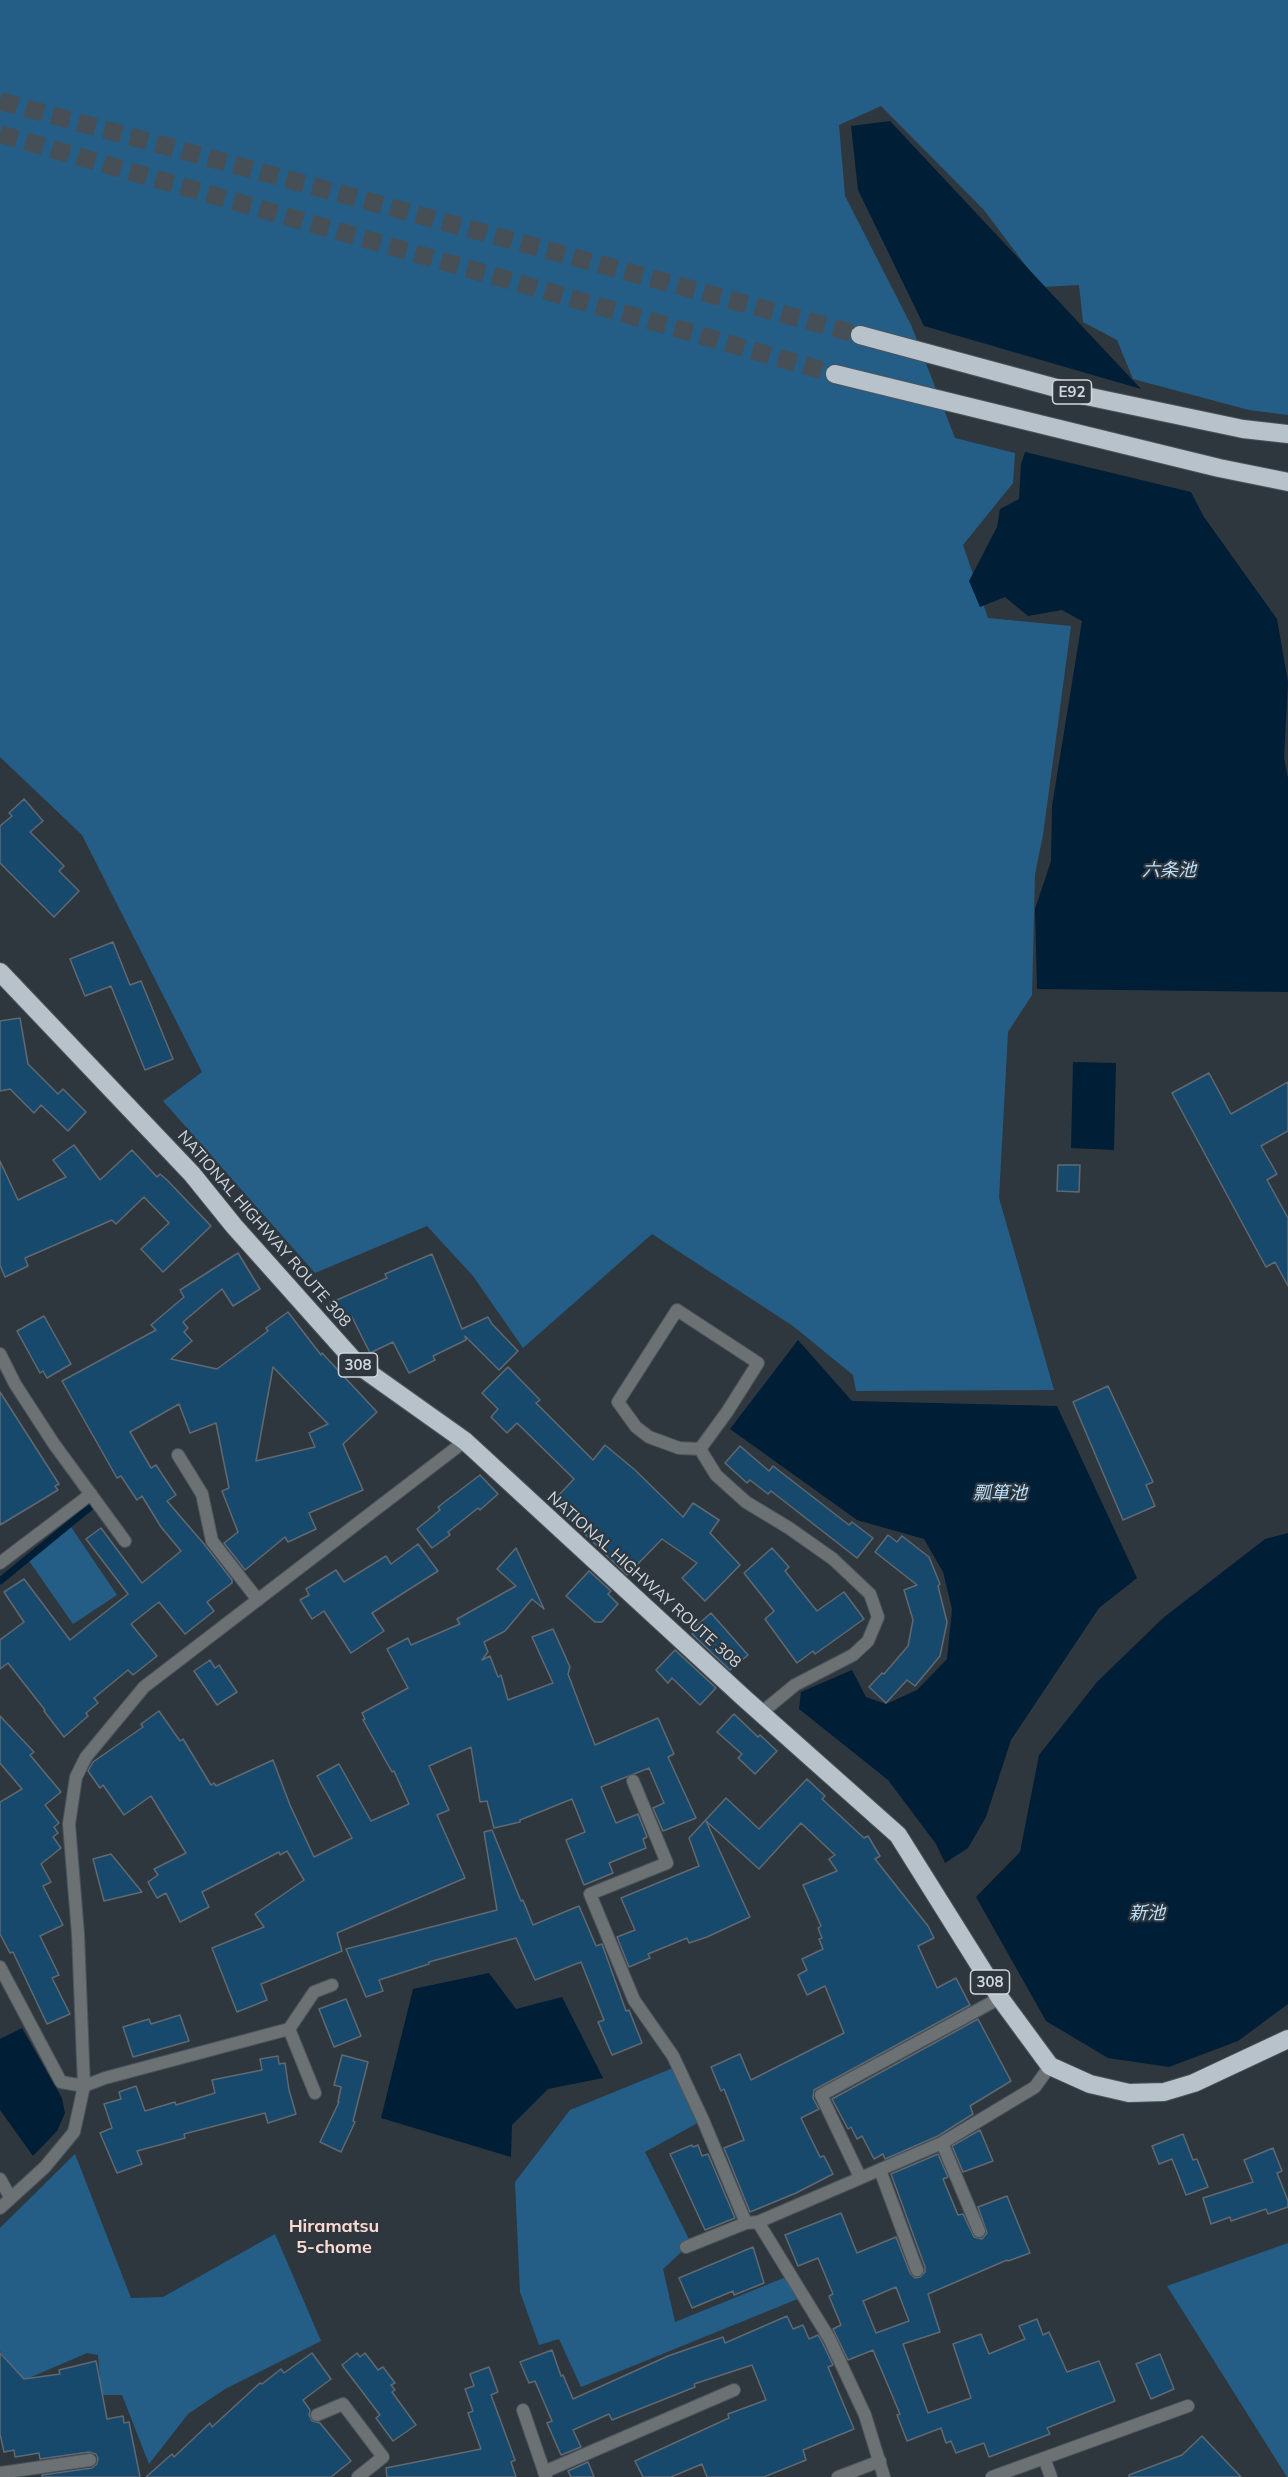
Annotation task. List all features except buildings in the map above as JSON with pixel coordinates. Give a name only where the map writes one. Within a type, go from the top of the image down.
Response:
[{"type":"highway","name":"E92","points":[[860,335],[1108,401],[1232,427],[1288,434]]},
{"type":"highway","name":"E92","points":[[835,374],[1288,482]]},
{"type":"highway","name":"NATIONAL HIGHWAY ROUTE 308","points":[[0,972],[192,1174],[234,1226],[357,1365],[465,1441],[761,1713],[898,1835],[1000,1998],[1050,2066],[1090,2084],[1129,2093],[1164,2092],[1194,2083],[1288,2039]]},
{"type":"street","points":[[677,1310],[758,1363],[728,1412],[700,1449],[679,1448],[649,1437],[636,1427],[618,1402],[677,1310]]},
{"type":"street","points":[[0,1354],[15,1384],[54,1444],[125,1541]]},
{"type":"street","points":[[0,2208],[45,2167],[74,2132],[84,2086],[78,1934],[69,1824],[76,1777],[86,1757],[144,1687],[465,1441]]},
{"type":"street","points":[[700,1449],[716,1475],[746,1502],[789,1528],[833,1559],[870,1594],[878,1617],[868,1641],[853,1655],[795,1685],[761,1713]]},
{"type":"street","points":[[178,1455],[202,1494],[212,1541],[258,1600]]},
{"type":"street","points":[[0,1563],[91,1494]]},
{"type":"street","points":[[633,1781],[667,1863],[590,1894],[634,2000],[673,2056],[752,2223],[829,2338],[865,2415],[884,2477]]},
{"type":"street","points":[[0,1967],[61,2082],[84,2086],[105,2078],[289,2029],[314,1992],[332,1985]]},
{"type":"street","points":[[860,2177],[820,2095],[1000,1998]]},
{"type":"street","points":[[289,2029],[315,2093]]},
{"type":"street","points":[[686,2247],[752,2223],[942,2144],[1035,2087],[1050,2066]]},
{"type":"street","points":[[942,2144],[979,2231]]},
{"type":"street","points":[[880,2170],[917,2270]]},
{"type":"street","points":[[0,2179],[10,2197]]},
{"type":"street","points":[[523,2410],[545,2474],[734,2390]]},
{"type":"street","points":[[316,2415],[343,2404],[383,2457],[358,2477]]},
{"type":"street","points":[[992,2477],[1188,2406]]},
{"type":"street","points":[[1044,2458],[1051,2477]]},
{"type":"street","points":[[8,2474],[90,2460]]},
{"type":"street","points":[[838,2477],[880,2461]]},
{"type":"shaded area","points":[[0,0],[1288,0],[1288,415],[1249,410],[1133,379],[1117,340],[1083,322],[1079,285],[1042,287],[984,210],[881,106],[839,125],[845,196],[911,325],[955,438],[1015,453],[1013,483],[963,545],[988,618],[1071,626],[1043,835],[1035,874],[1032,995],[1008,1032],[999,1198],[1054,1390],[856,1391],[853,1375],[793,1326],[652,1234],[523,1348],[473,1276],[427,1226],[315,1273],[163,1101],[202,1072],[82,835],[0,757]]},
{"type":"shaded area","points":[[69,1524],[117,1595],[73,1624],[27,1558]]},
{"type":"shaded area","points":[[678,2066],[703,2120],[645,2152],[691,2243],[663,2269],[675,2322],[791,2275],[805,2296],[581,2387],[559,2339],[539,2345],[520,2292],[515,2182],[570,2110]]},
{"type":"shaded area","points":[[75,2154],[131,2298],[163,2297],[275,2234],[321,2341],[225,2389],[188,2414],[149,2464],[122,2395],[101,2395],[98,2355],[87,2353],[22,2381],[0,2351],[0,2228]]},
{"type":"shaded area","points":[[1288,2243],[1288,2477],[1287,2477],[1167,2286]]},
{"type":"water","points":[[890,121],[1141,389],[924,326],[858,190],[851,126]]},
{"type":"water","name":"六条池","points":[[1025,452],[1191,492],[1204,517],[1277,619],[1288,682],[1284,758],[1288,778],[1288,992],[1037,989],[1035,909],[1051,861],[1052,806],[1082,621],[1062,610],[1028,616],[1005,597],[980,607],[969,581],[997,527],[1000,509],[1019,499],[1021,464]]},
{"type":"water","points":[[1073,1062],[1116,1063],[1114,1150],[1071,1148]]},
{"type":"water","name":"瓢箪池","points":[[798,1340],[852,1401],[1057,1406],[1137,1578],[1099,1608],[1011,1740],[986,1817],[968,1848],[945,1863],[936,1844],[888,1780],[799,1709],[801,1692],[852,1670],[866,1697],[886,1704],[917,1690],[947,1659],[952,1609],[943,1572],[924,1539],[857,1520],[730,1429]]},
{"type":"water","name":"新池","points":[[1288,1533],[1288,2004],[1238,2041],[1169,2067],[1108,2058],[1046,2021],[976,1897],[1020,1852],[1039,1755],[1097,1682],[1163,1618],[1265,1539]]},
{"type":"water","points":[[489,1973],[516,2009],[562,1997],[603,2078],[548,2089],[512,2125],[511,2157],[381,2118],[413,1989]]},
{"type":"water","points":[[22,2028],[62,2098],[65,2113],[57,2131],[33,2156],[0,2110],[0,2039]]},
{"type":"waterway","points":[[0,1581],[94,1504]]},
{"type":"tunnel","points":[[0,101],[860,335]]},
{"type":"tunnel","points":[[0,134],[835,374]]},
{"type":"district","name":"Hiramatsu 5-chome","points":[[334,2237]]}]
